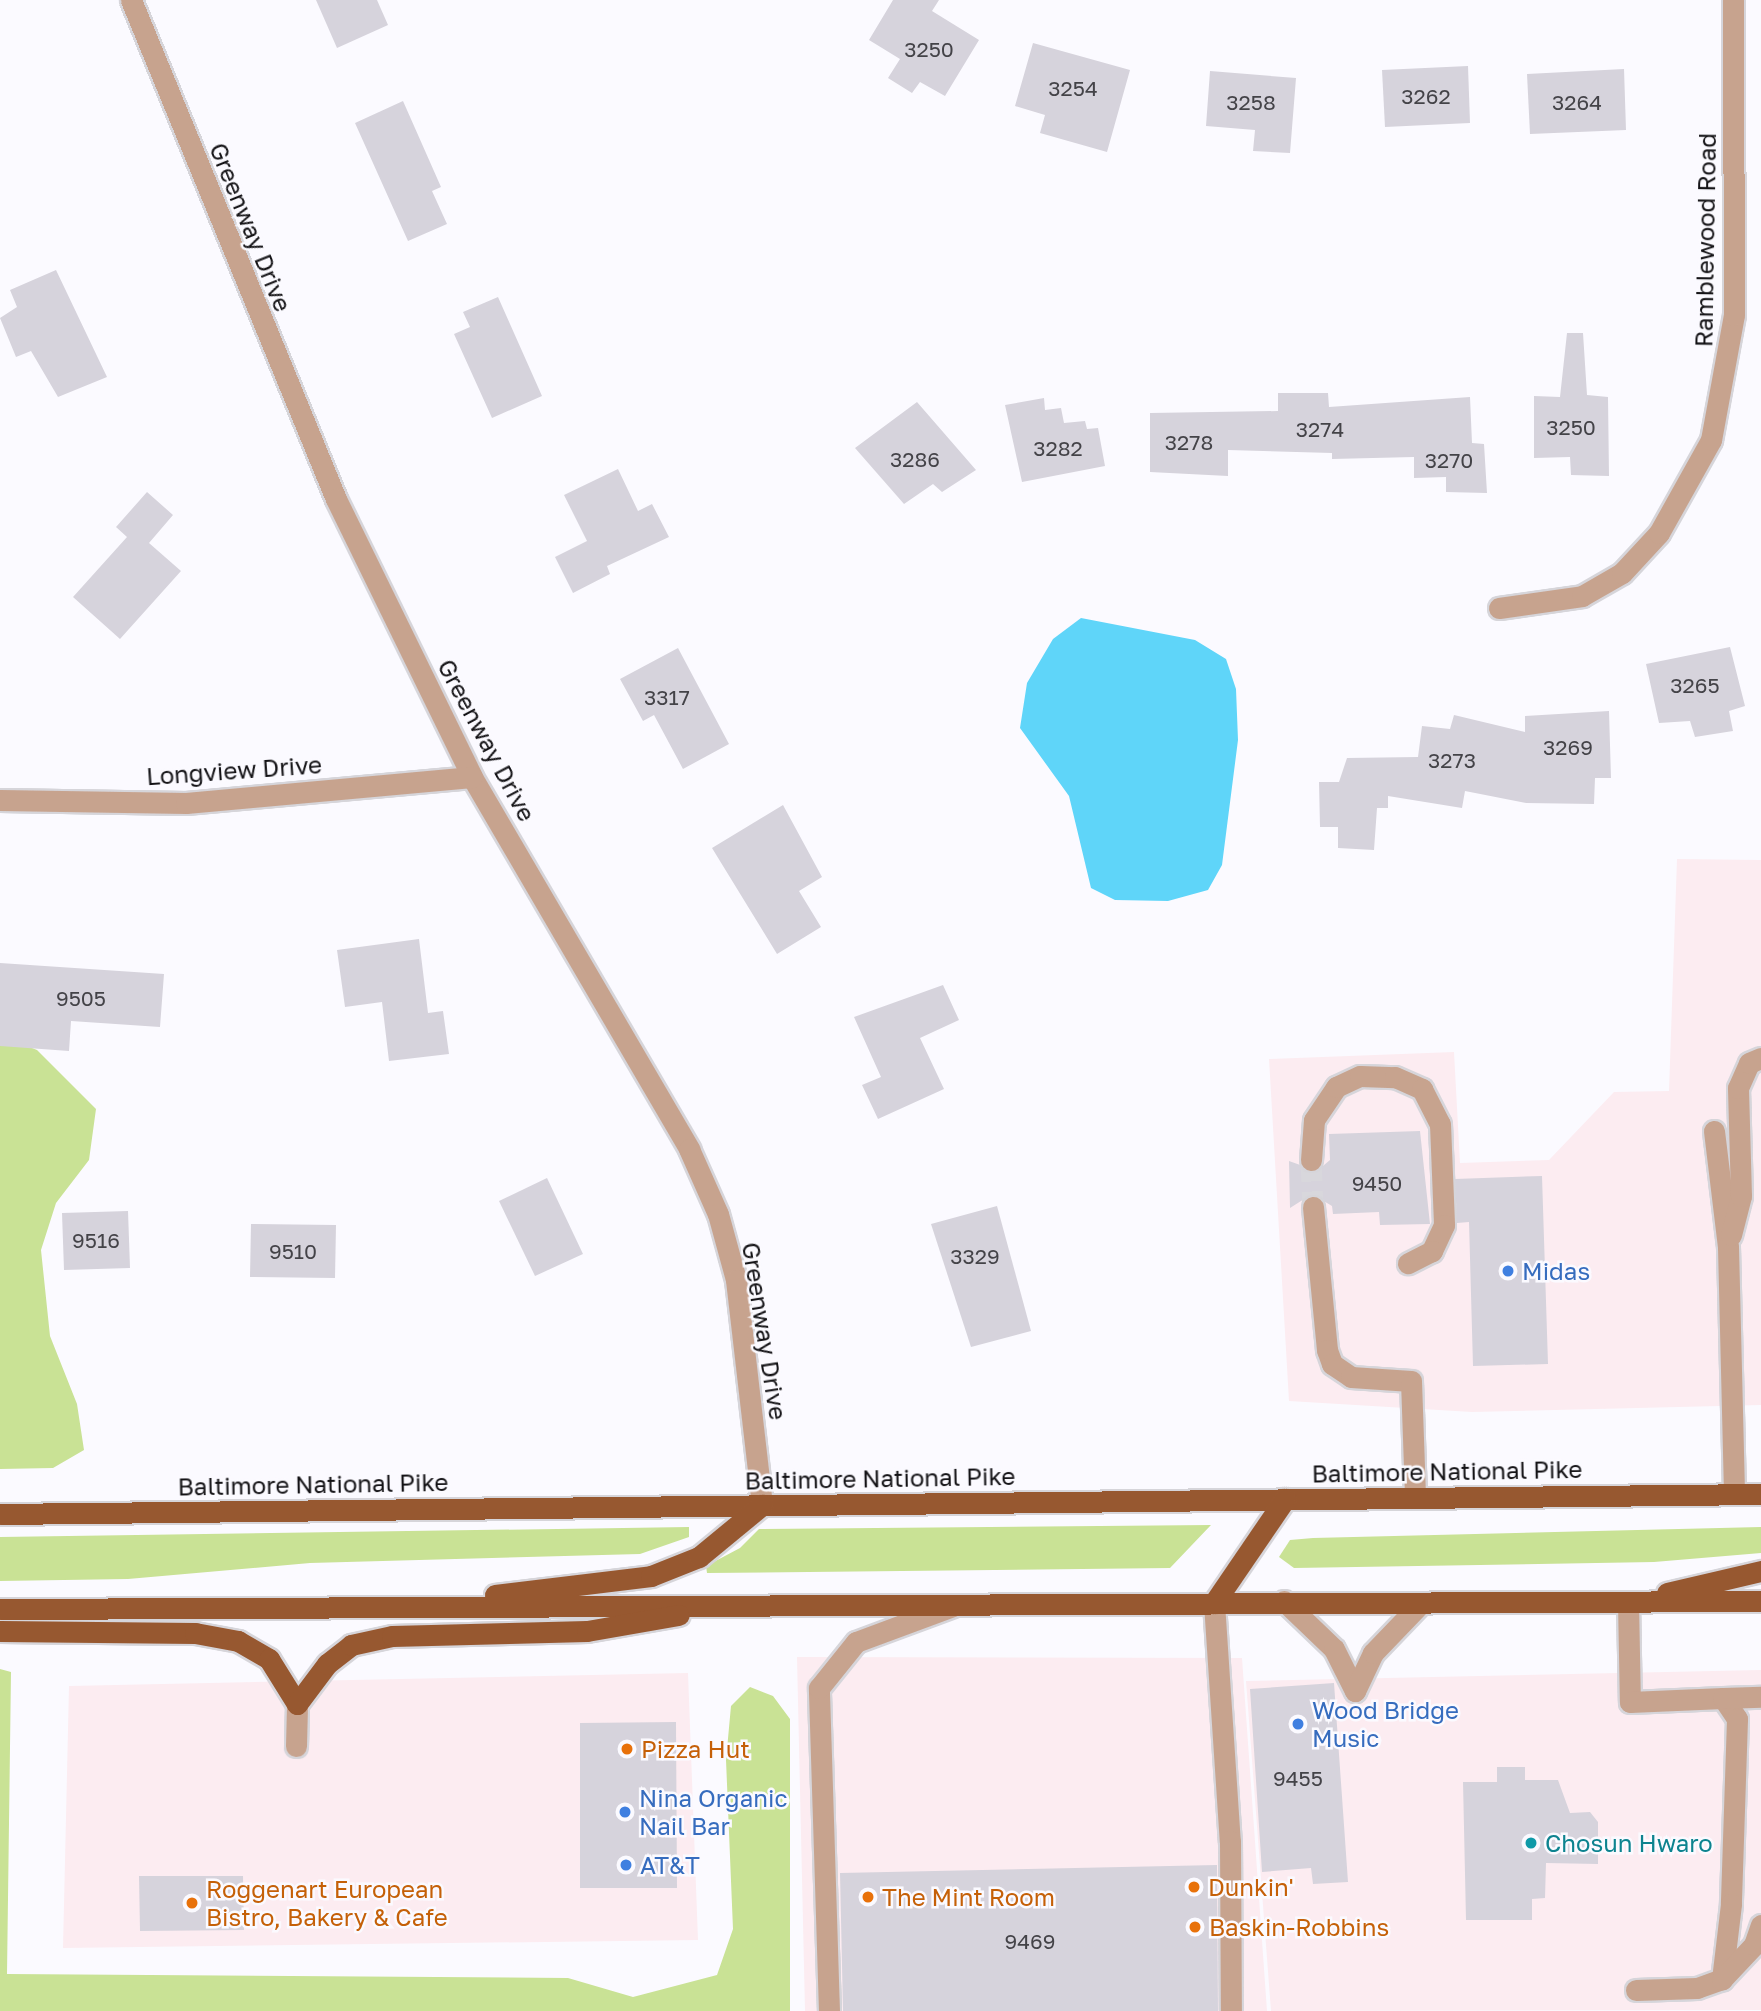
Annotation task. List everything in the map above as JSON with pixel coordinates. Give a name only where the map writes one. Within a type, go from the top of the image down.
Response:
[{"type":"main road","name":"Baltimore National Pike","points":[[0,1514],[1761,1494]]},
{"type":"main road","points":[[1214,1602],[1285,1499]]},
{"type":"main road","points":[[393,1608],[651,1576],[699,1557],[762,1505]]},
{"type":"main road","points":[[1628,1602],[1761,1571]]},
{"type":"main road","points":[[0,1609],[745,1604],[953,1606],[1284,1601],[1761,1601]]},
{"type":"main road","points":[[0,1631],[32,1636],[195,1633],[238,1641],[269,1659],[297,1704],[327,1664],[351,1645],[392,1636],[587,1631],[745,1604]]},
{"type":"street","name":"Greenway Drive","points":[[131,0],[316,453],[472,777],[689,1149],[718,1214],[736,1280],[762,1505]]},
{"type":"street","name":"Ramblewood Road","points":[[1499,608],[1582,596],[1622,573],[1659,533],[1711,440],[1734,315],[1733,0]]},
{"type":"street","name":"Longview Drive","points":[[0,800],[186,803],[472,777]]},
{"type":"street","points":[[1728,1247],[1741,1196],[1738,1088],[1749,1063],[1761,1058]]},
{"type":"street","points":[[1311,1160],[1314,1120],[1336,1087],[1360,1076],[1395,1077],[1422,1089],[1440,1124],[1444,1225],[1432,1251],[1408,1263]]},
{"type":"street","points":[[1714,1131],[1728,1247],[1734,1494]]},
{"type":"street","points":[[1313,1207],[1332,1364],[1378,1383],[1410,1381],[1415,1498]]},
{"type":"street","points":[[1284,1601],[1334,1649],[1355,1691],[1373,1653],[1421,1603]]},
{"type":"street","points":[[1214,1602],[1230,1841],[1231,2011]]},
{"type":"street","points":[[1628,1602],[1630,1702],[1761,1696]]},
{"type":"street","points":[[829,2011],[818,1741],[819,1688],[856,1642],[953,1606]]},
{"type":"street","points":[[1722,1979],[1731,1904],[1737,1719],[1723,1698]]},
{"type":"street","points":[[296,1746],[297,1704]]},
{"type":"street","points":[[1636,1990],[1697,1988],[1722,1979],[1754,1945],[1761,1925]]},
{"type":"shaded area","points":[[1677,859],[1761,860],[1761,1405],[1472,1412],[1289,1401],[1269,1059],[1454,1052],[1460,1163],[1549,1160],[1614,1092],[1669,1091]]},
{"type":"shaded area","points":[[797,1657],[1242,1658],[1267,2011],[805,2011]]},
{"type":"shaded area","points":[[1761,1670],[1761,2010],[1271,2011],[1246,1681]]},
{"type":"shaded area","points":[[688,1673],[698,1940],[63,1948],[69,1686]]},
{"type":"green space","points":[[0,1035],[37,1050],[96,1109],[89,1160],[56,1203],[41,1250],[50,1336],[77,1404],[84,1450],[53,1468],[0,1469]]},
{"type":"green space","points":[[1211,1525],[1170,1568],[707,1573],[706,1566],[740,1548],[759,1529]]},
{"type":"green space","points":[[689,1527],[689,1537],[640,1554],[310,1563],[128,1579],[0,1581],[0,1537]]},
{"type":"green space","points":[[1761,1527],[1761,1553],[1654,1562],[1294,1568],[1279,1557],[1290,1540],[1313,1538]]},
{"type":"green space","points":[[0,1669],[11,1672],[7,1974],[568,1978],[633,1997],[717,1975],[733,1929],[726,1760],[731,1706],[750,1687],[773,1696],[790,1719],[790,2011],[0,2011]]},
{"type":"water","points":[[1081,618],[1195,640],[1226,659],[1236,689],[1238,740],[1222,865],[1208,890],[1168,901],[1115,900],[1091,888],[1069,796],[1020,728],[1027,683],[1053,639]]},
{"type":"building","points":[[316,0],[377,0],[388,25],[337,48]]},
{"type":"building","points":[[893,0],[939,0],[932,11],[979,40],[945,96],[920,82],[912,93],[888,78],[900,59],[869,40]]},
{"type":"building","points":[[1033,43],[1130,70],[1107,152],[1040,133],[1045,115],[1015,106]]},
{"type":"building","points":[[1468,66],[1470,123],[1385,127],[1382,70]]},
{"type":"building","points":[[1624,69],[1626,130],[1530,134],[1527,74]]},
{"type":"building","points":[[1210,71],[1296,78],[1290,153],[1253,151],[1255,130],[1206,126]]},
{"type":"building","points":[[403,101],[441,187],[432,191],[447,224],[408,241],[355,123]]},
{"type":"building","points":[[56,270],[107,377],[58,397],[31,351],[16,357],[0,318],[17,307],[10,290]]},
{"type":"building","points":[[498,297],[542,396],[492,418],[454,334],[470,327],[463,312]]},
{"type":"building","points":[[1567,333],[1583,333],[1587,395],[1608,397],[1609,476],[1571,475],[1570,457],[1534,458],[1534,396],[1560,397]]},
{"type":"building","points":[[1278,393],[1328,393],[1329,407],[1470,397],[1472,443],[1484,444],[1487,493],[1446,492],[1446,477],[1414,478],[1414,457],[1332,459],[1332,453],[1228,450],[1228,476],[1150,472],[1150,413],[1278,411]]},
{"type":"building","points":[[1044,398],[1045,410],[1061,408],[1064,423],[1085,421],[1087,429],[1098,428],[1105,466],[1022,482],[1005,405]]},
{"type":"building","points":[[917,402],[976,470],[942,492],[933,484],[904,504],[855,448]]},
{"type":"building","points":[[618,469],[638,511],[652,504],[669,537],[607,566],[610,574],[573,593],[555,557],[587,541],[564,495]]},
{"type":"building","points":[[147,492],[173,515],[149,543],[181,571],[120,639],[73,597],[127,537],[116,527]]},
{"type":"building","points":[[1730,647],[1745,706],[1729,711],[1733,731],[1695,737],[1690,721],[1659,723],[1646,664]]},
{"type":"building","points":[[678,648],[729,744],[683,769],[654,715],[643,721],[620,679]]},
{"type":"building","points":[[1609,711],[1611,778],[1595,778],[1594,804],[1526,803],[1465,791],[1462,808],[1388,796],[1388,808],[1377,808],[1374,850],[1338,848],[1338,827],[1320,827],[1319,782],[1339,782],[1347,758],[1418,757],[1422,726],[1450,729],[1454,715],[1525,732],[1525,716]]},
{"type":"building","points":[[783,805],[822,877],[799,891],[821,927],[777,954],[712,848]]},
{"type":"building","points":[[419,939],[428,1013],[443,1011],[449,1054],[389,1061],[382,1002],[345,1007],[337,950]]},
{"type":"building","points":[[0,963],[164,974],[160,1027],[71,1021],[69,1051],[0,1046]]},
{"type":"building","points":[[943,985],[959,1020],[920,1038],[944,1089],[878,1119],[862,1085],[881,1077],[854,1017]]},
{"type":"building","points":[[1420,1131],[1430,1224],[1380,1225],[1379,1212],[1333,1214],[1332,1206],[1312,1194],[1290,1208],[1289,1161],[1317,1171],[1330,1160],[1329,1134]]},
{"type":"building","name":"Midas","points":[[1542,1176],[1548,1364],[1473,1366],[1469,1222],[1457,1223],[1455,1179]]},
{"type":"building","points":[[547,1178],[583,1254],[535,1276],[499,1201]]},
{"type":"building","points":[[997,1206],[1031,1331],[971,1347],[931,1224]]},
{"type":"building","points":[[128,1211],[130,1268],[64,1270],[62,1213]]},
{"type":"building","points":[[251,1224],[336,1225],[335,1278],[250,1277]]},
{"type":"building","points":[[1334,1683],[1348,1882],[1313,1884],[1311,1868],[1262,1872],[1250,1689]]},
{"type":"building","points":[[676,1722],[677,1888],[580,1888],[580,1723]]},
{"type":"building","name":"Chosun Hwaro","points":[[1497,1767],[1525,1767],[1525,1780],[1558,1780],[1570,1813],[1590,1812],[1598,1822],[1598,1864],[1546,1863],[1545,1898],[1532,1899],[1532,1920],[1466,1920],[1463,1782],[1497,1782]]},
{"type":"building","points":[[1217,1865],[1218,2011],[843,2011],[840,1873]]},
{"type":"building","name":"Roggenart European Bistro, Bakery & Cafe","points":[[139,1876],[243,1876],[244,1930],[140,1931]]},
{"type":"tunnel","points":[[1311,1160],[1313,1207]]},
{"type":"place","name":"Midas","points":[[1508,1271]]},
{"type":"place","name":"Wood Bridge Music","points":[[1298,1724]]},
{"type":"place","name":"Pizza Hut","points":[[627,1749]]},
{"type":"place","name":"Nina Organic Nail Bar","points":[[625,1812]]},
{"type":"place","name":"Chosun Hwaro","points":[[1531,1843]]},
{"type":"place","name":"AT&T","points":[[626,1865]]},
{"type":"place","name":"Dunkin'","points":[[1194,1887]]},
{"type":"place","name":"The Mint Room","points":[[868,1897]]},
{"type":"place","name":"Roggenart European Bistro, Bakery & Cafe","points":[[192,1903]]},
{"type":"place","name":"Baskin-Robbins","points":[[1195,1927]]}]
